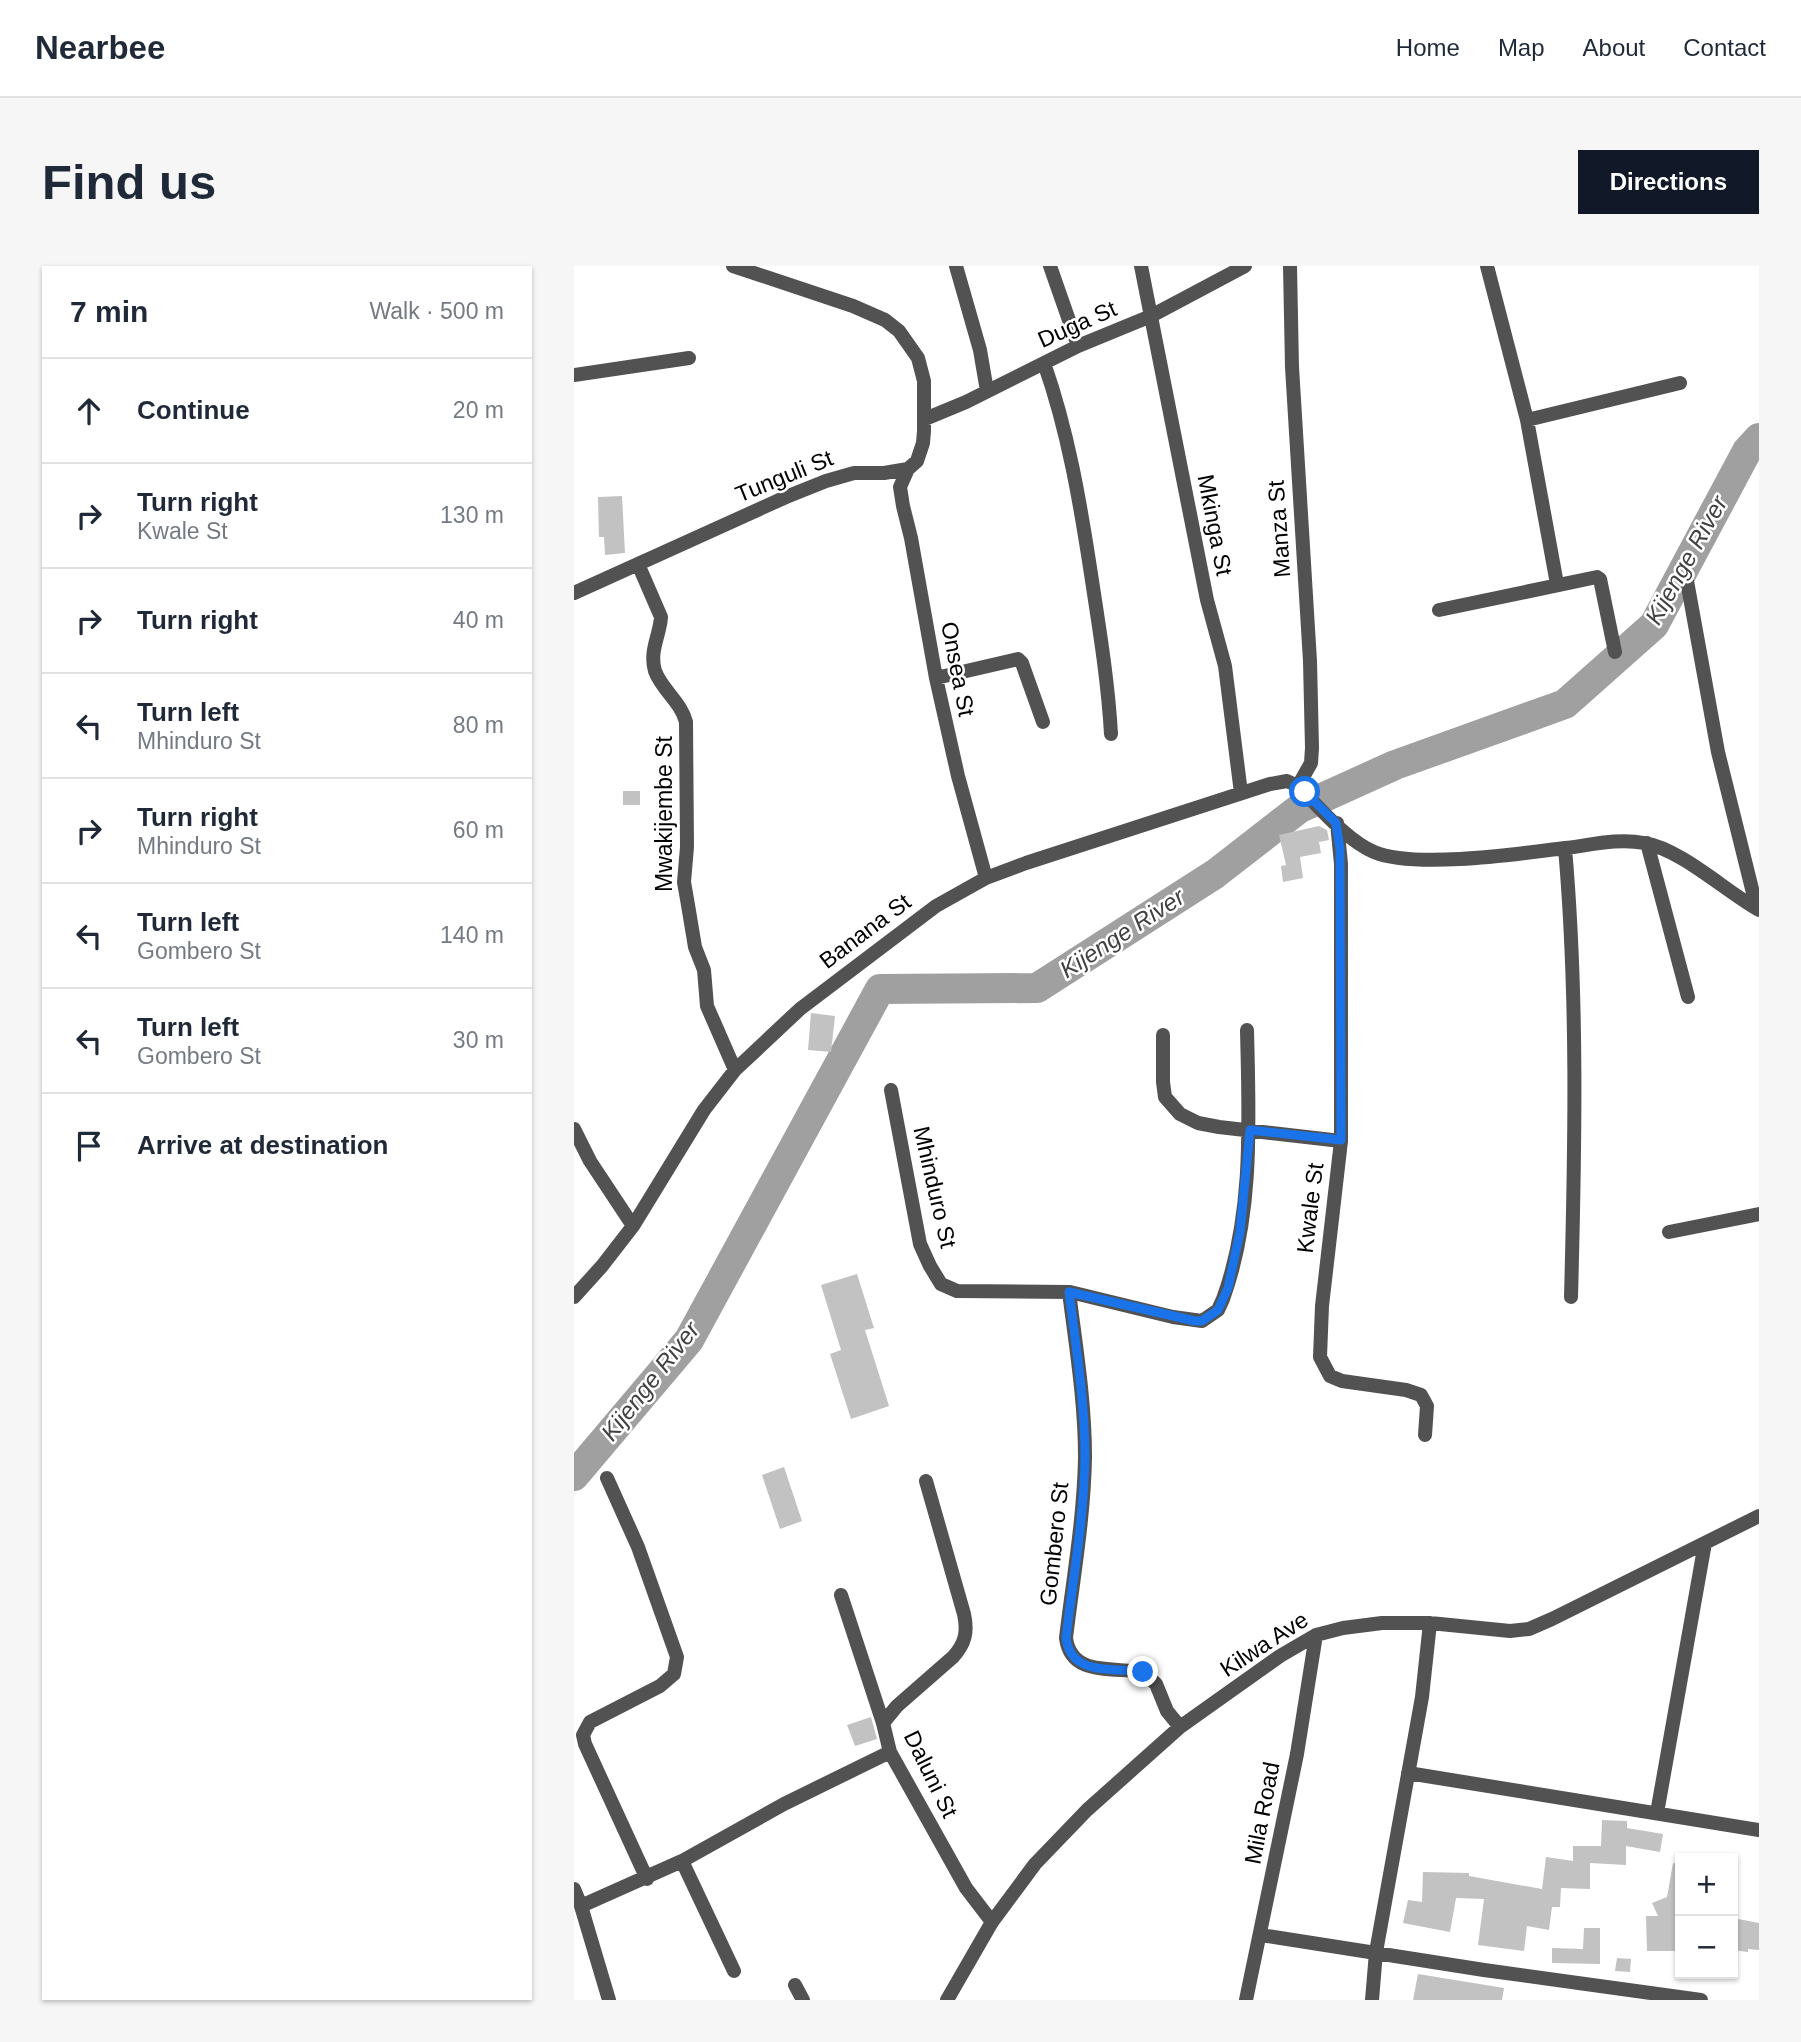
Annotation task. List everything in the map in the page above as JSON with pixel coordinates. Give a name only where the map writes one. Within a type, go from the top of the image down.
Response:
[{"type":"street","points":[[733,266],[853,306],[885,320],[904,337],[918,358],[923,381],[925,419],[923,443],[917,461],[908,469]]},
{"type":"street","points":[[956,266],[980,350],[987,391]]},
{"type":"street","points":[[1050,266],[1078,346]]},
{"type":"street","name":"Mkinga St","points":[[1140,266],[1205,591],[1226,666],[1241,793]]},
{"type":"street","name":"Duga St","points":[[925,419],[1078,346],[1151,316],[1245,266]]},
{"type":"street","name":"Manza St","points":[[1290,266],[1292,367],[1310,661],[1311,763],[1301,789]]},
{"type":"street","points":[[1487,266],[1527,420],[1558,584]]},
{"type":"street","points":[[574,375],[689,358]]},
{"type":"street","points":[[1044,363],[1064,425],[1080,506],[1107,675],[1111,734]]},
{"type":"street","points":[[1527,420],[1680,383]]},
{"type":"street","name":"Tunguli St","points":[[574,593],[826,481],[854,473],[884,473],[908,469]]},
{"type":"street","name":"Onsea St","points":[[908,469],[900,487],[903,506],[936,678],[958,776],[986,878]]},
{"type":"street","name":"Mwakijembe St","points":[[638,564],[661,617],[655,639],[656,672],[684,713],[686,722],[687,815],[684,882],[695,947],[704,970],[707,1006],[735,1070]]},
{"type":"street","points":[[1439,610],[1597,577],[1601,579],[1615,652]]},
{"type":"street","points":[[1687,581],[1718,752],[1758,909]]},
{"type":"street","points":[[936,678],[1018,659],[1022,663],[1043,722]]},
{"type":"street","name":"Banana St","points":[[574,1297],[633,1226],[704,1110],[735,1070],[800,1009],[936,906],[986,878],[1086,842],[1287,781],[1301,789]]},
{"type":"street","points":[[1301,789],[1359,844],[1375,853],[1411,859],[1468,858],[1615,842],[1647,843],[1678,857],[1758,909]]},
{"type":"street","name":"Kwale St","points":[[1336,823],[1341,864],[1341,1140],[1322,1307],[1320,1357],[1330,1376],[1342,1381],[1406,1390],[1421,1395],[1427,1406],[1425,1435]]},
{"type":"street","points":[[1647,843],[1688,997]]},
{"type":"street","points":[[1564,848],[1575,986],[1576,1143],[1571,1297]]},
{"type":"street","name":"Mhinduro St","points":[[891,1090],[920,1244],[942,1284],[957,1291],[1069,1292],[1202,1321],[1218,1310],[1228,1288],[1240,1232],[1250,1130],[1247,1030]]},
{"type":"street","points":[[1163,1035],[1165,1097],[1171,1107],[1180,1114],[1198,1123],[1341,1140]]},
{"type":"street","points":[[574,1129],[590,1161],[633,1226]]},
{"type":"street","points":[[574,1150],[590,1161]]},
{"type":"street","points":[[1669,1232],[1759,1214]]},
{"type":"street","name":"Gombero St","points":[[1069,1292],[1085,1458],[1067,1647],[1069,1654],[1084,1666],[1143,1672],[1151,1677],[1167,1711],[1180,1727]]},
{"type":"street","points":[[607,1478],[638,1547],[677,1657],[674,1674],[660,1686],[590,1722],[583,1735],[647,1878]]},
{"type":"street","points":[[883,1723],[897,1706],[953,1657],[965,1638],[967,1626],[926,1481]]},
{"type":"street","name":"Kilwa Ave","points":[[947,2000],[992,1922],[1035,1864],[1087,1810],[1180,1727],[1280,1656],[1327,1630],[1382,1623],[1430,1623],[1510,1631],[1529,1629],[1759,1516]]},
{"type":"street","points":[[1657,1813],[1705,1543]]},
{"type":"street","name":"Daluni St","points":[[841,1595],[890,1752],[966,1888],[992,1922]]},
{"type":"street","points":[[1372,2000],[1376,1952],[1422,1697],[1430,1623]]},
{"type":"street","name":"Mila Road","points":[[1246,2000],[1306,1709],[1316,1635]]},
{"type":"street","points":[[581,1906],[682,1861],[784,1804],[890,1752]]},
{"type":"street","points":[[1408,1773],[1759,1830]]},
{"type":"street","points":[[682,1861],[734,1971]]},
{"type":"street","points":[[574,1889],[609,2000]]},
{"type":"street","points":[[1261,1934],[1483,1970],[1701,2000]]},
{"type":"street","points":[[795,1985],[803,2000]]},
{"type":"building","points":[[622,496],[625,553],[605,555],[604,537],[599,537],[598,497]]},
{"type":"building","points":[[623,791],[640,791],[640,805],[623,805]]},
{"type":"building","points":[[1319,826],[1327,830],[1329,840],[1319,842],[1321,853],[1300,857],[1303,878],[1283,882],[1281,866],[1286,865],[1279,835]]},
{"type":"building","points":[[811,1013],[835,1016],[831,1052],[808,1050]]},
{"type":"building","points":[[857,1274],[874,1328],[865,1330],[889,1406],[851,1419],[830,1354],[841,1350],[821,1285]]},
{"type":"building","points":[[784,1467],[802,1521],[780,1529],[762,1475]]},
{"type":"building","points":[[871,1717],[877,1739],[855,1746],[847,1725]]},
{"type":"building","points":[[1602,1820],[1627,1821],[1627,1828],[1663,1834],[1660,1852],[1626,1846],[1626,1865],[1590,1863],[1590,1889],[1561,1888],[1560,1907],[1552,1907],[1549,1930],[1527,1926],[1524,1951],[1478,1945],[1484,1899],[1456,1898],[1450,1932],[1403,1923],[1408,1900],[1422,1902],[1423,1872],[1469,1873],[1469,1876],[1542,1889],[1546,1857],[1573,1861],[1573,1846],[1601,1846]]},
{"type":"building","points":[[1675,1863],[1675,1951],[1647,1951],[1646,1916],[1658,1916],[1652,1903],[1667,1897]]},
{"type":"building","points":[[1738,1919],[1759,1923],[1759,1950],[1748,1949],[1748,1952],[1738,1951]]},
{"type":"building","points":[[1584,1928],[1600,1928],[1600,1964],[1552,1963],[1552,1948],[1583,1949]]},
{"type":"building","points":[[1617,1958],[1631,1959],[1630,1972],[1615,1971]]},
{"type":"building","points":[[1418,1974],[1504,1988],[1502,2000],[1413,2000]]},
{"type":"waterway","name":"Kijenge River","points":[[574,1476],[689,1340],[880,989],[1037,988],[1215,874],[1300,808],[1395,765],[1565,704],[1654,625],[1747,451],[1759,438]]},
{"type":"route","points":[[1143,1672],[1084,1666],[1076,1662],[1067,1647],[1085,1458],[1078,1362],[1069,1292],[1173,1317],[1195,1321],[1209,1318],[1218,1310],[1228,1288],[1240,1232],[1250,1130],[1341,1140],[1340,849],[1336,823],[1305,792]]}]
